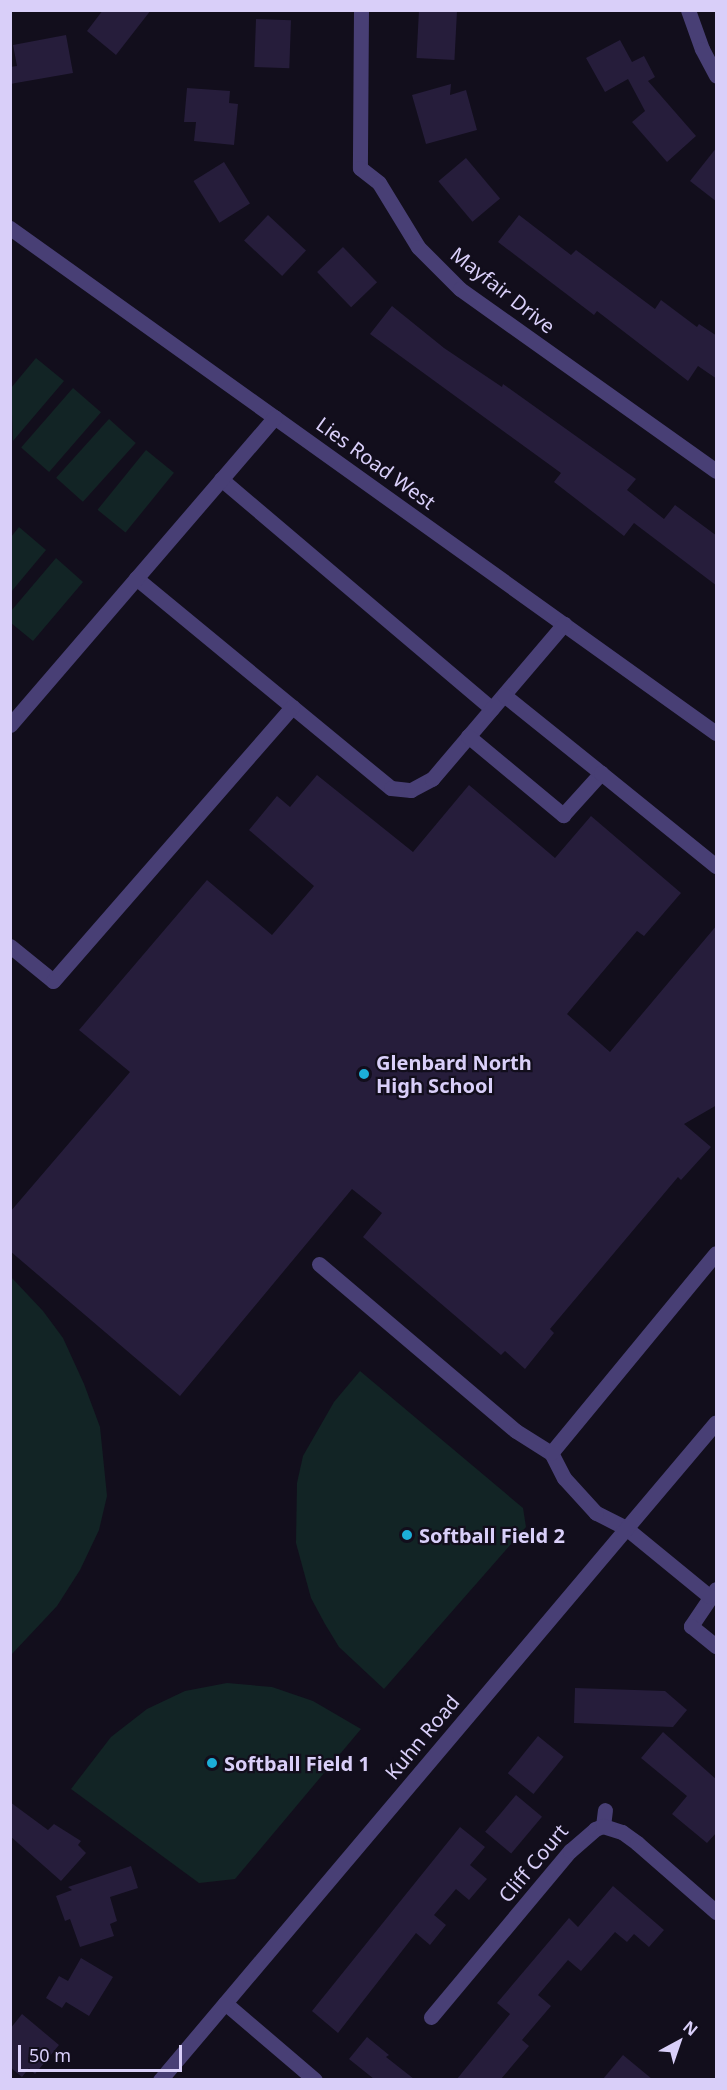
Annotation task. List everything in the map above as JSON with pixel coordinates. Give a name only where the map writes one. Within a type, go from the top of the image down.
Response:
[{"type":"street","name":"Mayfair Drive","points":[[361,10],[360,168],[380,183],[418,248],[460,289],[717,471]]},
{"type":"street","points":[[688,10],[702,49],[717,75]]},
{"type":"street","name":"Lies Road West","points":[[10,228],[717,733]]},
{"type":"street","points":[[10,725],[275,417]]},
{"type":"street","points":[[221,479],[492,709]]},
{"type":"street","points":[[136,578],[391,788],[411,790],[432,779],[564,624]]},
{"type":"street","points":[[504,695],[717,866]]},
{"type":"street","points":[[10,946],[53,981],[292,707]]},
{"type":"street","points":[[468,736],[563,815],[601,773]]},
{"type":"street","points":[[550,1453],[717,1253]]},
{"type":"street","points":[[319,1264],[516,1431],[550,1453],[564,1478],[596,1513],[626,1528],[713,1592],[691,1626],[717,1646]]},
{"type":"street","name":"Kuhn Road","points":[[160,2079],[717,1422]]},
{"type":"street","points":[[605,1810],[603,1826],[637,1843],[717,1912]]},
{"type":"street","name":"Cliff Court","points":[[431,2017],[581,1839],[603,1826]]},
{"type":"street","points":[[225,2003],[315,2079]]},
{"type":"shaded area","points":[[36,358],[64,381],[13,441],[11,388]]},
{"type":"shaded area","points":[[73,388],[101,412],[49,472],[21,448]]},
{"type":"shaded area","points":[[109,419],[136,443],[83,502],[56,478]]},
{"type":"shaded area","points":[[146,450],[174,473],[126,532],[98,510]]},
{"type":"shaded area","points":[[19,527],[46,550],[11,592],[11,537]]},
{"type":"shaded area","points":[[56,558],[83,582],[33,641],[11,623],[11,611]]},
{"type":"shaded area","points":[[11,1277],[43,1311],[63,1338],[84,1384],[100,1427],[107,1496],[99,1530],[80,1570],[57,1606],[11,1655]]},
{"type":"shaded area","name":"Softball Field 2","points":[[360,1371],[523,1508],[526,1527],[384,1689],[339,1647],[325,1624],[311,1598],[296,1543],[297,1483],[303,1456],[334,1402]]},
{"type":"shaded area","name":"Softball Field 1","points":[[227,1683],[272,1687],[313,1701],[361,1729],[235,1879],[199,1883],[71,1789],[111,1737],[147,1709],[185,1691]]},
{"type":"building","points":[[103,10],[151,10],[116,55],[87,31]]},
{"type":"building","points":[[419,10],[457,12],[454,60],[416,58]]},
{"type":"building","points":[[256,19],[291,20],[289,68],[254,67]]},
{"type":"building","points":[[66,35],[73,73],[10,84],[10,67],[17,66],[13,45]]},
{"type":"building","points":[[620,40],[632,62],[644,56],[655,77],[648,81],[696,136],[667,162],[632,122],[645,111],[628,79],[605,92],[586,58]]},
{"type":"building","points":[[451,84],[450,95],[466,90],[477,130],[426,144],[412,95]]},
{"type":"building","points":[[187,88],[230,91],[229,103],[238,104],[234,145],[194,141],[196,122],[184,122]]},
{"type":"building","points":[[717,147],[717,202],[690,181]]},
{"type":"building","points":[[466,158],[500,199],[472,222],[438,181]]},
{"type":"building","points":[[224,162],[250,204],[219,223],[193,181]]},
{"type":"building","points":[[268,215],[306,250],[282,276],[244,241]]},
{"type":"building","points":[[519,215],[571,255],[576,250],[655,309],[661,300],[697,327],[699,324],[717,336],[717,379],[698,366],[688,381],[597,311],[594,315],[498,242]]},
{"type":"building","points":[[343,247],[377,282],[351,307],[317,272]]},
{"type":"building","points":[[392,306],[444,348],[502,387],[503,384],[636,479],[627,490],[664,519],[675,505],[717,536],[717,586],[634,523],[624,536],[554,482],[561,473],[370,334]]},
{"type":"building","name":"Glenbard North High School","points":[[317,775],[413,852],[469,785],[555,858],[591,816],[681,893],[644,936],[637,931],[567,1014],[610,1052],[717,925],[717,1105],[684,1124],[711,1147],[681,1180],[678,1177],[550,1329],[554,1333],[525,1369],[505,1351],[501,1355],[363,1237],[382,1213],[352,1189],[180,1396],[10,1251],[10,1212],[130,1072],[79,1030],[207,880],[272,935],[314,886],[249,830],[277,796],[290,807]]},
{"type":"building","points":[[575,1688],[665,1691],[687,1710],[673,1727],[574,1723]]},
{"type":"building","points":[[663,1732],[717,1780],[717,1832],[707,1843],[672,1814],[687,1796],[641,1758]]},
{"type":"building","points":[[538,1736],[564,1757],[533,1794],[508,1773]]},
{"type":"building","points":[[516,1795],[542,1817],[511,1854],[485,1832]]},
{"type":"building","points":[[10,1802],[48,1830],[54,1824],[81,1841],[78,1845],[86,1853],[61,1881],[10,1836]]},
{"type":"building","points":[[460,1827],[485,1847],[470,1865],[487,1879],[469,1900],[456,1889],[434,1915],[446,1925],[430,1945],[416,1933],[338,2033],[312,2011]]},
{"type":"building","points":[[131,1866],[138,1888],[110,1897],[117,1921],[110,1924],[114,1936],[80,1947],[70,1919],[65,1921],[56,1896],[72,1890],[68,1887]]},
{"type":"building","points":[[613,1886],[664,1930],[649,1947],[634,1934],[627,1942],[615,1932],[581,1971],[568,1960],[538,1995],[551,2006],[522,2040],[529,2046],[501,2079],[457,2079],[510,2014],[497,2003],[569,1918],[578,1927]]},
{"type":"building","points":[[81,1958],[113,1977],[89,2016],[66,2002],[62,2008],[46,1998],[59,1976],[68,1981]]},
{"type":"building","points":[[22,2014],[59,2045],[35,2074],[29,2068],[22,2077],[10,2067],[10,2029]]},
{"type":"building","points":[[367,2037],[389,2055],[386,2057],[414,2079],[374,2079],[349,2059]]},
{"type":"building","points":[[623,2055],[652,2079],[603,2079]]},
{"type":"place","name":"Glenbard North High School","points":[[364,1074]]},
{"type":"place","name":"Softball Field 2","points":[[407,1535]]},
{"type":"place","name":"Softball Field 1","points":[[212,1763]]}]
